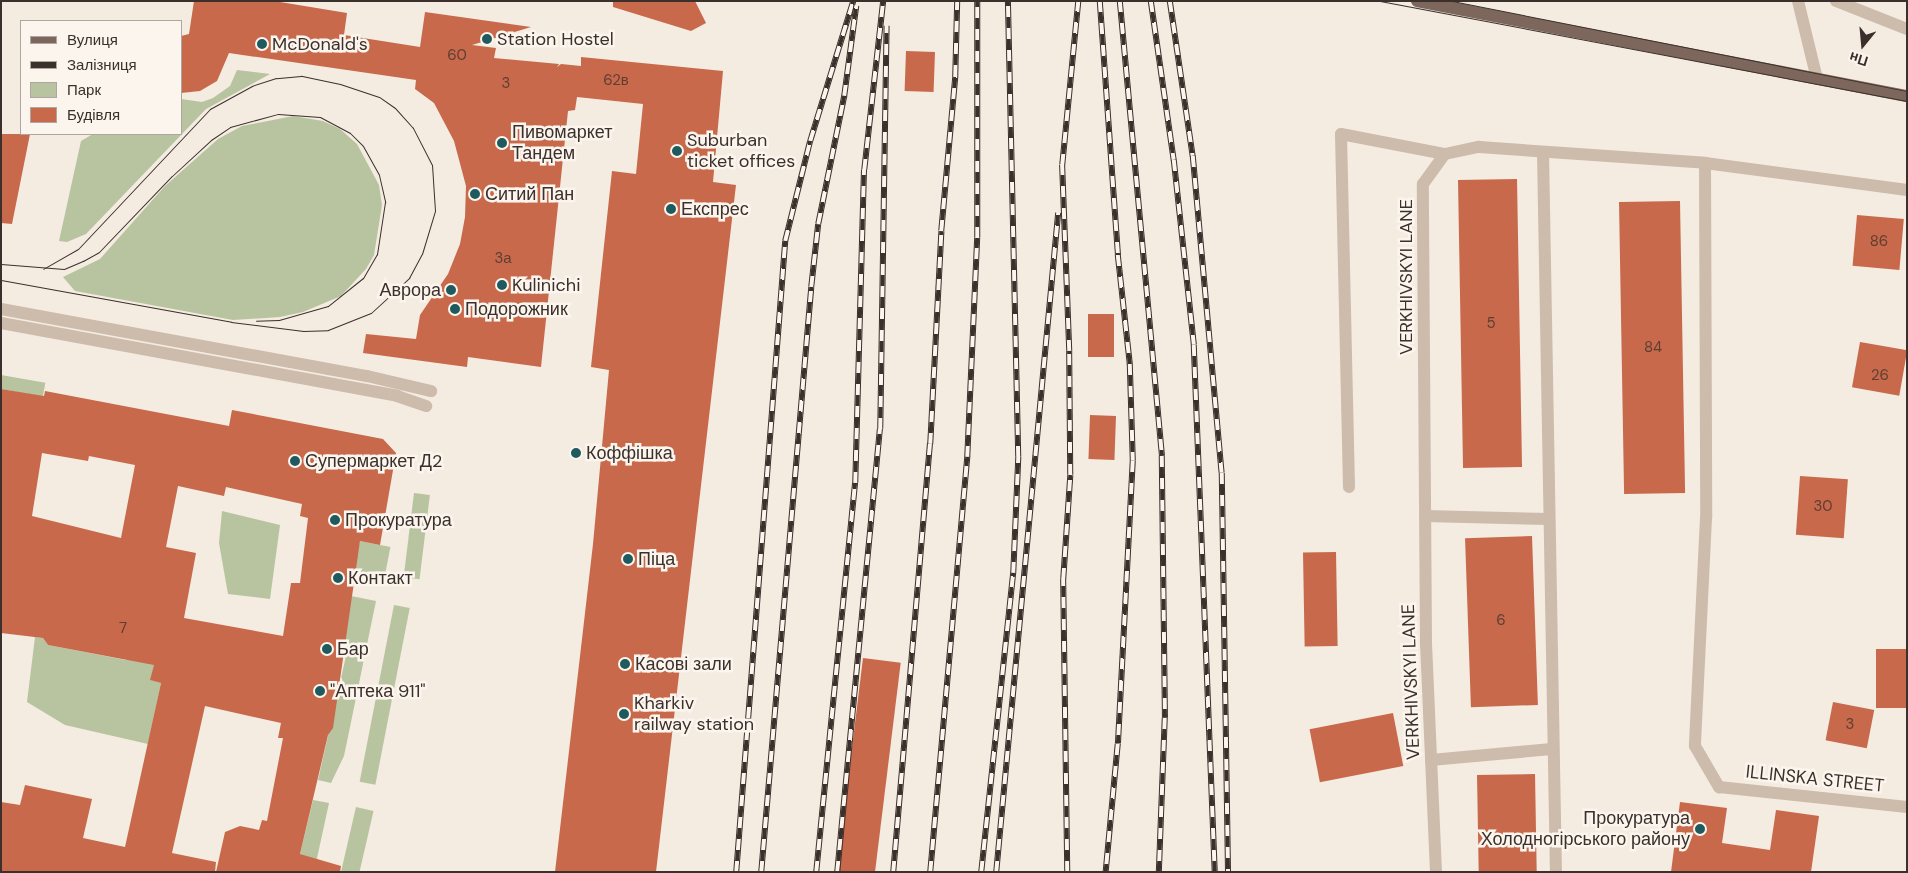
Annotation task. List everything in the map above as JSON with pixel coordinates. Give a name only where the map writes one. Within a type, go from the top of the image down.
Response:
[{"type":"main road","points":[[1417,1],[1907,96]]},
{"type":"street","points":[[1798,1],[1817,79]]},
{"type":"street","points":[[1836,1],[1907,30]]},
{"type":"street","points":[[1349,487],[1341,134],[1445,154],[1479,147],[1705,163],[1907,190]]},
{"type":"street","points":[[1543,152],[1552,749],[1556,872]]},
{"type":"street","name":"VERKHIVSKYI LANE","points":[[1436,872],[1431,760],[1425,516],[1423,184],[1445,154]]},
{"type":"street","name":"ILLINSKA STREET","points":[[1705,163],[1706,518],[1695,746],[1719,787],[1907,807]]},
{"type":"street","points":[[1,309],[358,374],[431,391]]},
{"type":"street","points":[[1,323],[397,396],[426,406]]},
{"type":"street","points":[[1425,516],[1549,519]]},
{"type":"street","points":[[1431,760],[1552,749]]},
{"type":"green space","points":[[237,70],[270,74],[206,109],[182,134],[182,99],[202,102],[213,98],[230,86]]},
{"type":"green space","points":[[293,116],[323,121],[340,129],[357,144],[379,185],[382,205],[374,255],[366,269],[341,296],[303,312],[280,317],[233,320],[75,291],[63,277],[100,259],[165,186],[218,139],[242,126]]},
{"type":"green space","points":[[91,135],[181,135],[86,234],[67,242],[59,241],[81,141]]},
{"type":"green space","points":[[1,375],[45,383],[43,397],[1,389]]},
{"type":"green space","points":[[414,493],[430,495],[420,579],[404,577]]},
{"type":"green space","points":[[222,511],[280,525],[270,599],[228,594],[219,543]]},
{"type":"green space","points":[[360,541],[390,547],[385,576],[354,570]]},
{"type":"green space","points":[[351,596],[376,601],[344,756],[331,783],[318,780],[346,656],[342,646]]},
{"type":"green space","points":[[394,605],[410,608],[375,785],[360,782]]},
{"type":"green space","points":[[35,637],[43,638],[48,645],[126,660],[133,656],[155,661],[151,680],[161,683],[148,744],[65,725],[27,702]]},
{"type":"green space","points":[[313,800],[329,803],[314,872],[305,856],[300,854]]},
{"type":"green space","points":[[356,807],[374,811],[359,872],[341,871]]},
{"type":"building","points":[[194,1],[274,1],[347,13],[344,35],[420,47],[425,12],[531,27],[472,45],[496,48],[494,58],[559,64],[557,67],[561,64],[581,66],[581,57],[723,71],[713,182],[736,185],[656,872],[555,872],[593,544],[609,370],[591,367],[612,171],[636,174],[643,104],[577,97],[575,110],[568,111],[541,367],[468,357],[467,367],[363,353],[366,334],[416,339],[420,315],[448,274],[460,244],[465,217],[466,186],[454,141],[434,103],[415,89],[416,80],[229,53],[217,81],[200,91],[182,93],[182,36],[189,34]]},
{"type":"building","points":[[613,1],[695,1],[706,23],[691,31],[613,7]]},
{"type":"building","points":[[906,51],[935,52],[934,92],[905,91]]},
{"type":"building","points":[[1,134],[30,135],[12,224],[1,223]]},
{"type":"building","points":[[1517,179],[1522,467],[1463,468],[1458,180]]},
{"type":"building","points":[[1680,201],[1685,493],[1624,494],[1619,202]]},
{"type":"building","points":[[1857,215],[1904,219],[1899,270],[1853,266]]},
{"type":"building","points":[[1088,314],[1114,314],[1114,357],[1088,357]]},
{"type":"building","points":[[1860,342],[1907,350],[1899,396],[1852,387]]},
{"type":"building","points":[[1,389],[44,396],[45,391],[229,426],[232,410],[383,439],[396,453],[380,545],[360,541],[333,728],[328,735],[300,854],[341,866],[340,872],[216,872],[225,832],[240,826],[259,830],[262,820],[267,821],[283,738],[278,738],[281,723],[205,706],[172,853],[216,862],[215,872],[1,872],[1,802],[20,805],[25,785],[92,799],[83,838],[125,847],[161,683],[150,680],[154,665],[48,645],[43,638],[1,633]],"holes":[[[42,453],[88,461],[89,456],[135,465],[121,538],[32,516]],[[178,486],[224,496],[226,487],[302,504],[300,516],[308,518],[300,583],[291,583],[283,636],[184,618],[196,553],[166,547]]]},
{"type":"building","points":[[1090,415],[1116,416],[1114,460],[1088,459]]},
{"type":"building","points":[[1800,476],[1848,479],[1844,538],[1796,535]]},
{"type":"building","points":[[1532,536],[1538,705],[1471,707],[1465,538]]},
{"type":"building","points":[[1336,552],[1338,646],[1305,647],[1303,553]]},
{"type":"building","points":[[1876,649],[1907,649],[1907,708],[1876,708]]},
{"type":"building","points":[[863,658],[901,663],[875,872],[837,871]]},
{"type":"building","points":[[1833,702],[1874,710],[1867,748],[1826,740]]},
{"type":"building","points":[[1393,713],[1403,766],[1320,782],[1310,729]]},
{"type":"building","points":[[1535,774],[1537,872],[1479,872],[1477,775]]},
{"type":"building","name":"Прокуратура Холодногірського району","points":[[1680,802],[1727,808],[1722,843],[1770,850],[1776,810],[1819,816],[1811,872],[1671,872]]},
{"type":"tram line","points":[[1380,1],[1907,101]]},
{"type":"tram line","points":[[1452,1],[1907,91]]},
{"type":"tram line","points":[[1,280],[231,322],[303,331],[328,330],[371,313],[409,278],[422,254],[435,211],[432,165],[413,128],[395,108],[379,97],[340,84],[301,76],[276,78],[252,86],[210,109],[78,249],[43,269]]},
{"type":"tram line","points":[[1,264],[64,269],[83,261],[99,252],[172,176],[211,140],[230,127],[278,114],[320,117],[350,133],[363,146],[379,175],[385,202],[377,254],[363,278],[328,306],[279,320],[256,321]]},
{"type":"railway","points":[[736,872],[785,241],[810,141],[853,1]]},
{"type":"railway","points":[[816,872],[855,483],[864,170],[883,1]]},
{"type":"railway","points":[[893,872],[930,444],[941,231],[955,76],[957,1]]},
{"type":"railway","points":[[930,872],[967,457],[977,238],[977,1]]},
{"type":"railway","points":[[981,872],[1013,573],[1018,457],[1008,1]]},
{"type":"railway","points":[[1067,872],[1063,579],[1070,475],[1069,351],[1062,165],[1078,1]]},
{"type":"railway","points":[[1100,1],[1118,255],[1130,364],[1133,461],[1118,744],[1106,872]]},
{"type":"railway","points":[[1120,1],[1162,456],[1165,718],[1159,872]]},
{"type":"railway","points":[[1151,1],[1174,160],[1194,345],[1215,872]]},
{"type":"railway","points":[[1170,1],[1193,156],[1222,473],[1228,872]]},
{"type":"railway","points":[[761,872],[811,287],[818,224],[844,96],[856,6]]},
{"type":"railway","points":[[837,872],[880,429],[886,26]]},
{"type":"railway","points":[[996,872],[1058,213]]},
{"type":"place","name":"Station Hostel","points":[[487,39]]},
{"type":"place","name":"McDonald's","points":[[262,44]]},
{"type":"place","name":"Пивомаркет Тандем","points":[[502,143]]},
{"type":"place","name":"Suburban ticket offices","points":[[677,151]]},
{"type":"place","name":"Ситий Пан","points":[[475,194]]},
{"type":"place","name":"Експрес","points":[[671,209]]},
{"type":"place","name":"Kulinichi","points":[[502,285]]},
{"type":"place","name":"Аврора","points":[[451,290]]},
{"type":"place","name":"Подорожник","points":[[455,309]]},
{"type":"place","name":"Коффішка","points":[[576,453]]},
{"type":"place","name":"Супермаркет Д2","points":[[295,461]]},
{"type":"place","name":"Прокуратура","points":[[335,520]]},
{"type":"place","name":"Піца","points":[[628,559]]},
{"type":"place","name":"Контакт","points":[[338,578]]},
{"type":"place","name":"Бар","points":[[327,649]]},
{"type":"place","name":"Касові зали","points":[[625,664]]},
{"type":"place","name":"\"Аптека 911\"","points":[[320,691]]},
{"type":"place","name":"Kharkiv railway station","points":[[624,714]]},
{"type":"place","name":"Прокуратура Холодногірського району","points":[[1700,829]]}]
